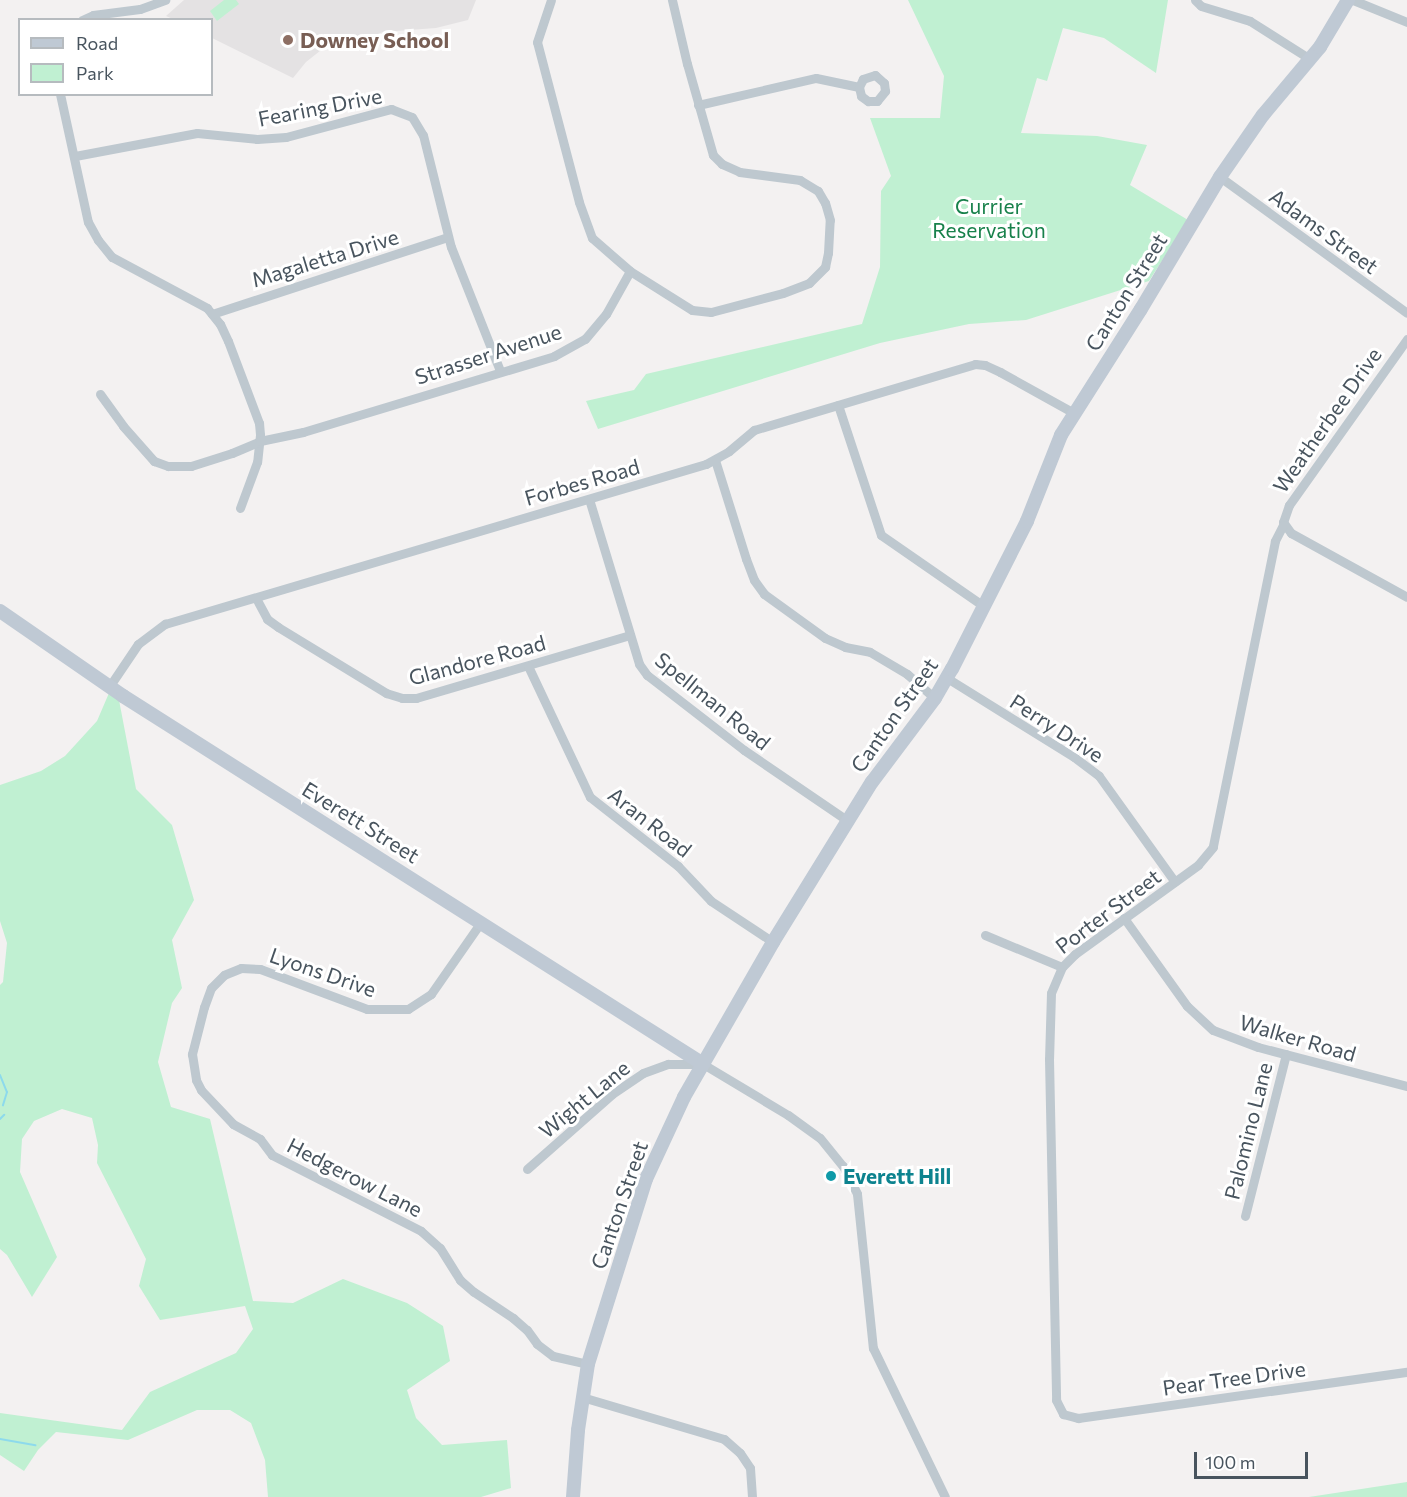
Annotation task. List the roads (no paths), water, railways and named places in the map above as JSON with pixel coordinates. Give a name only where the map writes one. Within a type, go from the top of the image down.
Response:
[{"type":"main road","name":"Canton Street","points":[[573,1497],[582,1397],[588,1364],[649,1173],[703,1064],[773,942],[883,765],[935,698],[947,678],[1027,521],[1052,452],[1074,413],[1141,309],[1220,177],[1263,115],[1310,59],[1343,13],[1348,0]]},
{"type":"main road","name":"Everett Street","points":[[0,611],[109,687],[703,1064]]},
{"type":"street","points":[[88,18],[140,9],[165,0]]},
{"type":"street","points":[[551,0],[537,42],[579,202],[592,238],[630,271],[701,313],[783,293],[809,283],[825,267],[830,220],[825,202],[818,191],[800,180],[749,174],[722,164],[710,150],[672,0]]},
{"type":"street","points":[[1195,0],[1201,6],[1250,21],[1279,37],[1310,59]]},
{"type":"street","points":[[1353,0],[1407,22]]},
{"type":"street","points":[[698,105],[816,78],[859,87]]},
{"type":"street","points":[[60,96],[88,222],[98,240],[112,257],[196,300],[220,324],[232,351],[259,423],[260,441],[257,462],[240,508]]},
{"type":"street","name":"Fearing Drive","points":[[75,156],[197,134],[257,139],[286,137],[373,112],[399,111],[412,117],[423,135],[448,237],[500,371]]},
{"type":"street","name":"Adams Street","points":[[1220,177],[1407,313]]},
{"type":"street","name":"Magaletta Drive","points":[[212,314],[448,237]]},
{"type":"street","name":"Strasser Avenue","points":[[100,394],[136,441],[158,464],[191,466],[260,441],[303,432],[554,356],[585,339],[606,314],[630,271]]},
{"type":"street","name":"Weatherbee Drive","points":[[1407,339],[1287,509],[1283,525],[1305,542],[1407,597]]},
{"type":"street","name":"Forbes Road","points":[[109,687],[138,644],[165,624],[715,460],[754,430],[975,364],[985,365],[1000,372],[1074,413]]},
{"type":"street","points":[[838,405],[881,535],[985,607]]},
{"type":"street","points":[[715,460],[752,576],[764,594],[825,638],[845,647],[870,652],[907,674],[935,698]]},
{"type":"street","name":"Spellman Road","points":[[589,499],[639,664],[647,675],[781,777],[848,821]]},
{"type":"street","name":"Porter Street","points":[[1066,1416],[1056,1400],[1054,1377],[1049,1048],[1049,1001],[1053,984],[1062,967],[1093,939],[1176,882],[1204,859],[1216,840],[1275,541],[1283,525]]},
{"type":"street","name":"Glandore Road","points":[[256,598],[263,614],[278,627],[386,693],[402,698],[416,698],[630,635]]},
{"type":"street","name":"Aran Road","points":[[528,666],[590,797],[678,866],[711,901],[773,942]]},
{"type":"street","name":"Perry Drive","points":[[947,678],[1074,757],[1099,776],[1176,882]]},
{"type":"street","name":"Walker Road","points":[[1124,918],[1187,1006],[1206,1025],[1238,1041],[1407,1086]]},
{"type":"street","name":"Lyons Drive","points":[[204,1007],[211,988],[218,979],[234,969],[247,968],[266,971],[367,1010],[408,1009],[431,994],[480,922]]},
{"type":"street","points":[[985,935],[1062,967]]},
{"type":"street","name":"Hedgerow Lane","points":[[204,1007],[192,1054],[196,1080],[201,1090],[233,1124],[260,1138],[272,1155],[301,1172],[421,1231],[440,1248],[460,1280],[513,1318],[527,1330],[537,1344],[553,1356],[588,1364]]},
{"type":"street","name":"Palomino Lane","points":[[1245,1215],[1286,1054]]},
{"type":"street","name":"Wight Lane","points":[[527,1169],[612,1094],[643,1073],[668,1064],[703,1064]]},
{"type":"street","points":[[703,1064],[812,1132],[843,1166],[856,1194],[859,1207],[873,1348],[945,1497]]},
{"type":"street","name":"Pear Tree Drive","points":[[1066,1416],[1078,1418],[1407,1372]]},
{"type":"street","points":[[582,1397],[724,1439],[740,1453],[750,1468],[752,1497]]},
{"type":"waterway","points":[[0,1075],[7,1092],[3,1105]]},
{"type":"waterway","points":[[0,1119],[4,1115]]},
{"type":"waterway","points":[[0,1439],[35,1445]]},
{"type":"place","name":"Downey School","points":[[288,40]]},
{"type":"place","name":"Everett Hill","points":[[831,1176]]},
{"type":"park label","name":"Currier Reservation","points":[[989,218]]}]
